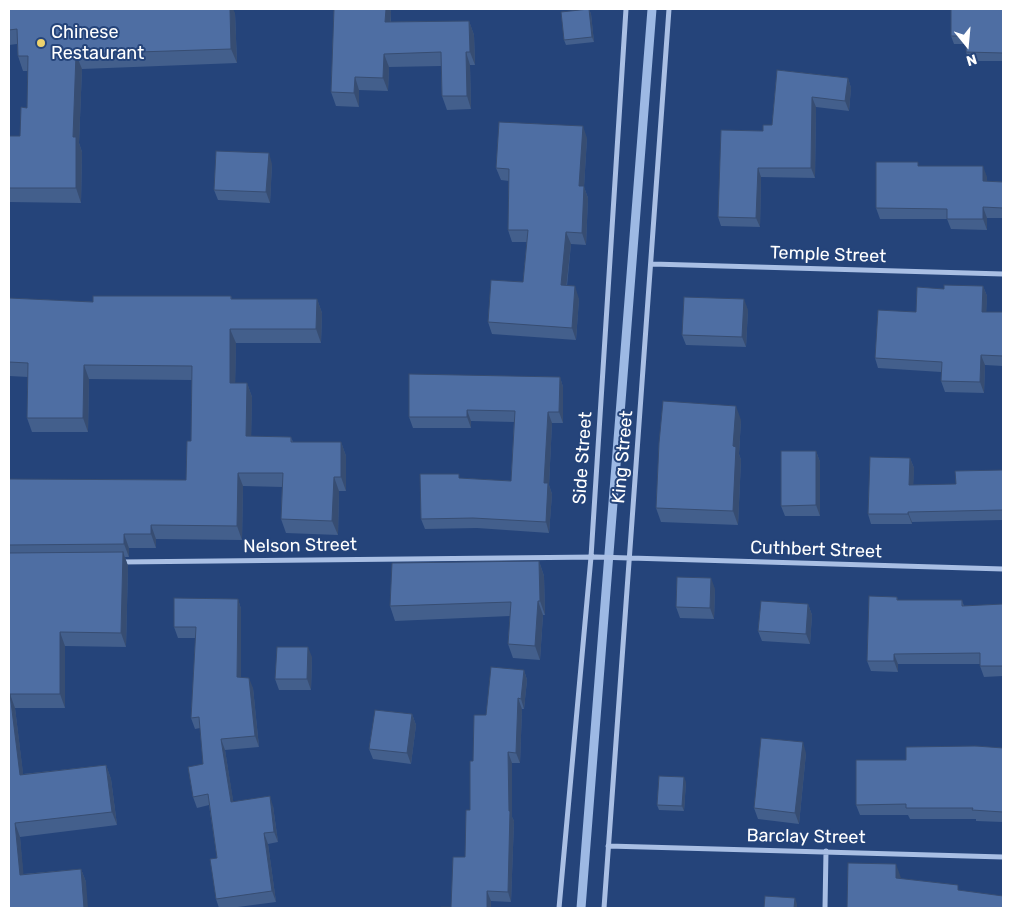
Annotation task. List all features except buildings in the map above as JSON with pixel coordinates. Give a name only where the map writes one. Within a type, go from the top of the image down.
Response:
[{"type":"street","name":"Side Street","points":[[559,908],[593,557],[626,9]]},
{"type":"street","name":"King Street","points":[[604,908],[626,558],[652,264],[669,9]]},
{"type":"street","name":"Temple Street","points":[[652,264],[1003,274]]},
{"type":"street","name":"Nelson Street","points":[[117,562],[626,558]]},
{"type":"street","name":"Cuthbert Street","points":[[626,558],[1003,569]]},
{"type":"street","name":"Barclay Street","points":[[608,846],[1003,856]]},
{"type":"street","points":[[825,908],[826,851]]},
{"type":"waterway","points":[[581,908],[652,9]]},
{"type":"place","name":"Chinese Restaurant","points":[[41,43]]}]
